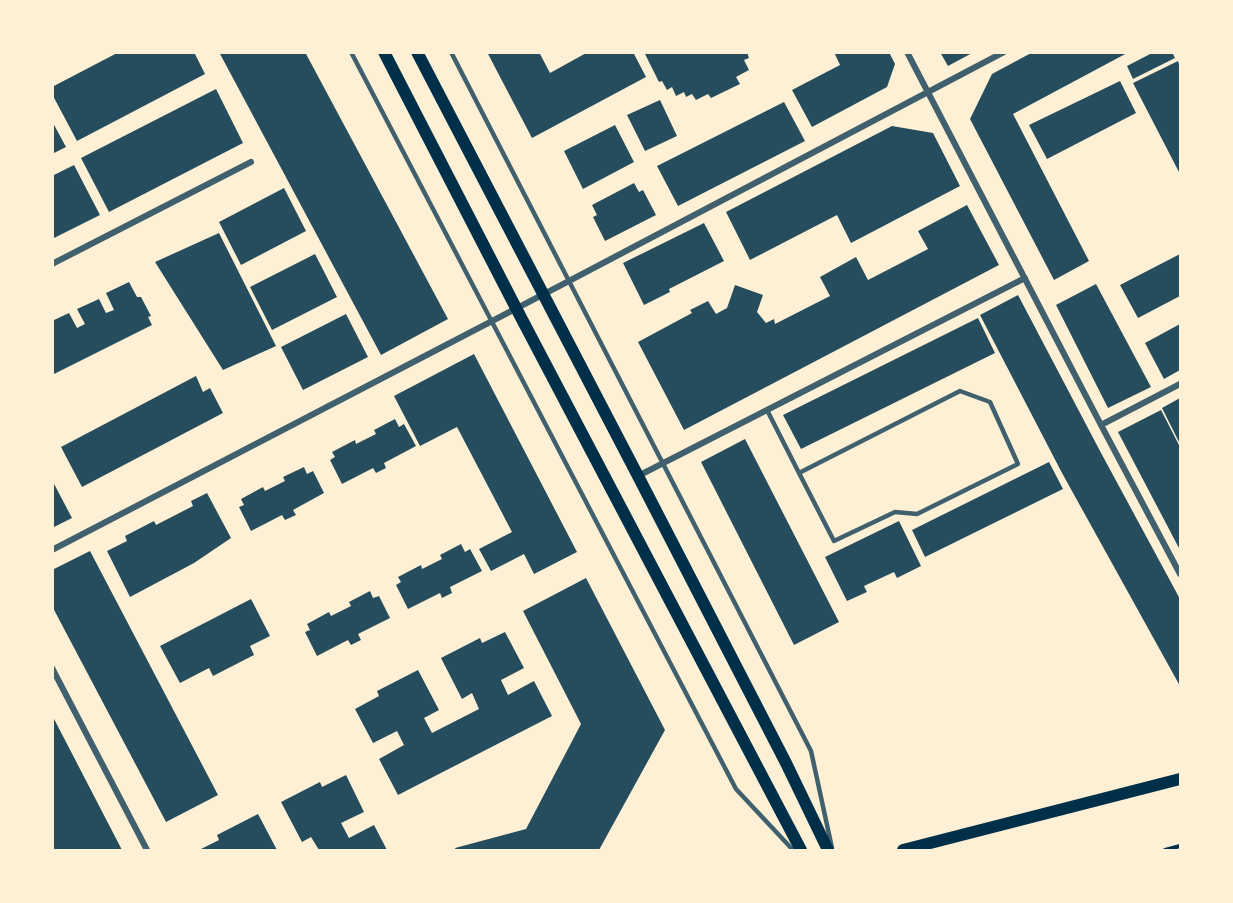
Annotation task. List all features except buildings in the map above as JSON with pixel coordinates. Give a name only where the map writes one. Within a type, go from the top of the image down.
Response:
[{"type":"main road","points":[[384,52],[801,850]]},
{"type":"main road","points":[[417,52],[786,763],[828,850]]},
{"type":"main road","points":[[903,850],[1180,779]]},
{"type":"street","points":[[907,52],[1180,574]]},
{"type":"street","points":[[52,550],[1004,52]]},
{"type":"street","points":[[52,264],[251,162]]},
{"type":"street","points":[[638,476],[1025,278]]},
{"type":"street","points":[[1101,425],[1180,384]]},
{"type":"street","points":[[52,668],[147,850]]},
{"type":"lane","points":[[351,52],[736,789],[793,850]]},
{"type":"lane","points":[[450,52],[811,751],[833,850]]},
{"type":"lane","points":[[767,410],[799,473],[834,540],[895,512],[917,514],[1018,464],[990,402],[960,391],[799,473]]},
{"type":"path","points":[[1165,850],[1180,846]]}]
